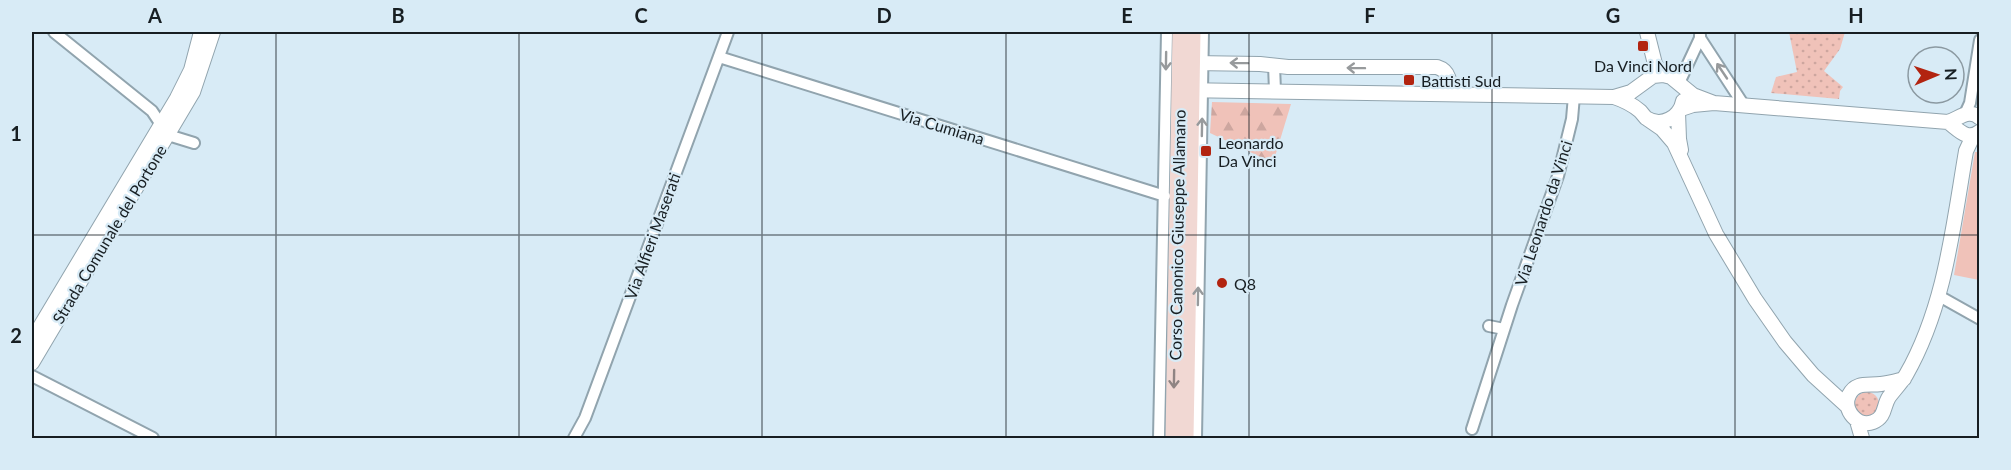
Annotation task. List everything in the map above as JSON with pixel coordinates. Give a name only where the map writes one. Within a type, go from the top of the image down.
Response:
[{"type":"main road","name":"Corso Canonico Giuseppe Allamano","points":[[1180,32],[1185,90],[1186,438]]},
{"type":"main road","name":"Corso Canonico Giuseppe Allamano","points":[[1173,438],[1185,90],[1198,63],[1193,32]]},
{"type":"street","name":"Strada Comunale del Portone","points":[[54,32],[152,111],[164,130],[194,143]]},
{"type":"street","name":"Strada Comunale del Portone","points":[[32,363],[164,130],[191,70],[201,32]]},
{"type":"street","name":"Strada Comunale del Portone","points":[[32,340],[164,130],[193,92],[213,32]]},
{"type":"street","name":"Strada Comunale del Portone","points":[[207,50],[222,32]]},
{"type":"street","name":"Via Alfieri Maserati","points":[[574,438],[585,418],[728,32]]},
{"type":"street","name":"Corso Canonico Giuseppe Allamano","points":[[1167,32],[1185,90],[1196,438]]},
{"type":"street","name":"Corso Canonico Giuseppe Allamano","points":[[1198,63],[1203,32]]},
{"type":"street","points":[[1647,32],[1655,64],[1663,75]]},
{"type":"street","points":[[1683,161],[1678,139],[1683,96],[1680,85],[1700,35]]},
{"type":"street","points":[[1700,35],[1743,104]]},
{"type":"street","points":[[1868,438],[1875,422],[1884,413],[1886,401],[1904,379],[1939,296],[1971,123],[1980,40]]},
{"type":"street","points":[[1650,50],[1649,71],[1637,99],[1643,114],[1656,121],[1665,121],[1675,116],[1680,110],[1714,103],[1971,123]]},
{"type":"street","name":"Via Cumiana","points":[[719,57],[1165,196]]},
{"type":"street","points":[[1198,63],[1382,68],[1437,67],[1449,76],[1450,94]]},
{"type":"street","points":[[1275,65],[1275,91]]},
{"type":"street","points":[[1185,90],[1614,97],[1631,93],[1653,76],[1663,75],[1671,77],[1693,95],[1714,103]]},
{"type":"street","name":"Corso Canonico Giuseppe Allamano","points":[[1159,438],[1165,196],[1185,90]]},
{"type":"street","name":"Via Leonardo da Vinci","points":[[1472,429],[1504,329],[1558,176],[1572,119],[1574,96]]},
{"type":"street","points":[[1614,97],[1628,102],[1671,138],[1704,211],[1740,277],[1785,342],[1848,406]]},
{"type":"street","points":[[1939,296],[1980,319]]},
{"type":"street","points":[[1490,326],[1504,329]]},
{"type":"street","points":[[32,376],[153,438]]},
{"type":"street","points":[[1821,381],[1840,386],[1880,384],[1904,379]]},
{"type":"street","points":[[1862,438],[1857,421],[1849,412],[1850,394],[1865,385],[1881,390],[1886,401]]},
{"type":"street","points":[[1857,421],[1875,422]]},
{"type":"green space","points":[[1789,32],[1845,32],[1840,49],[1824,71],[1843,87],[1839,99],[1771,93],[1776,77],[1797,72]]},
{"type":"green space","points":[[1212,102],[1291,104],[1273,163],[1210,133]]},
{"type":"green space","points":[[1975,152],[1980,152],[1979,280],[1954,275]]},
{"type":"green space","points":[[1867,392],[1876,395],[1879,404],[1876,413],[1867,416],[1858,413],[1855,404],[1858,395]]},
{"type":"place","name":"Da Vinci Nord","points":[[1643,46]]},
{"type":"place","name":"Battisti Sud","points":[[1409,80]]},
{"type":"place","name":"Leonardo Da Vinci","points":[[1206,151]]},
{"type":"place","name":"Q8","points":[[1222,283]]}]
